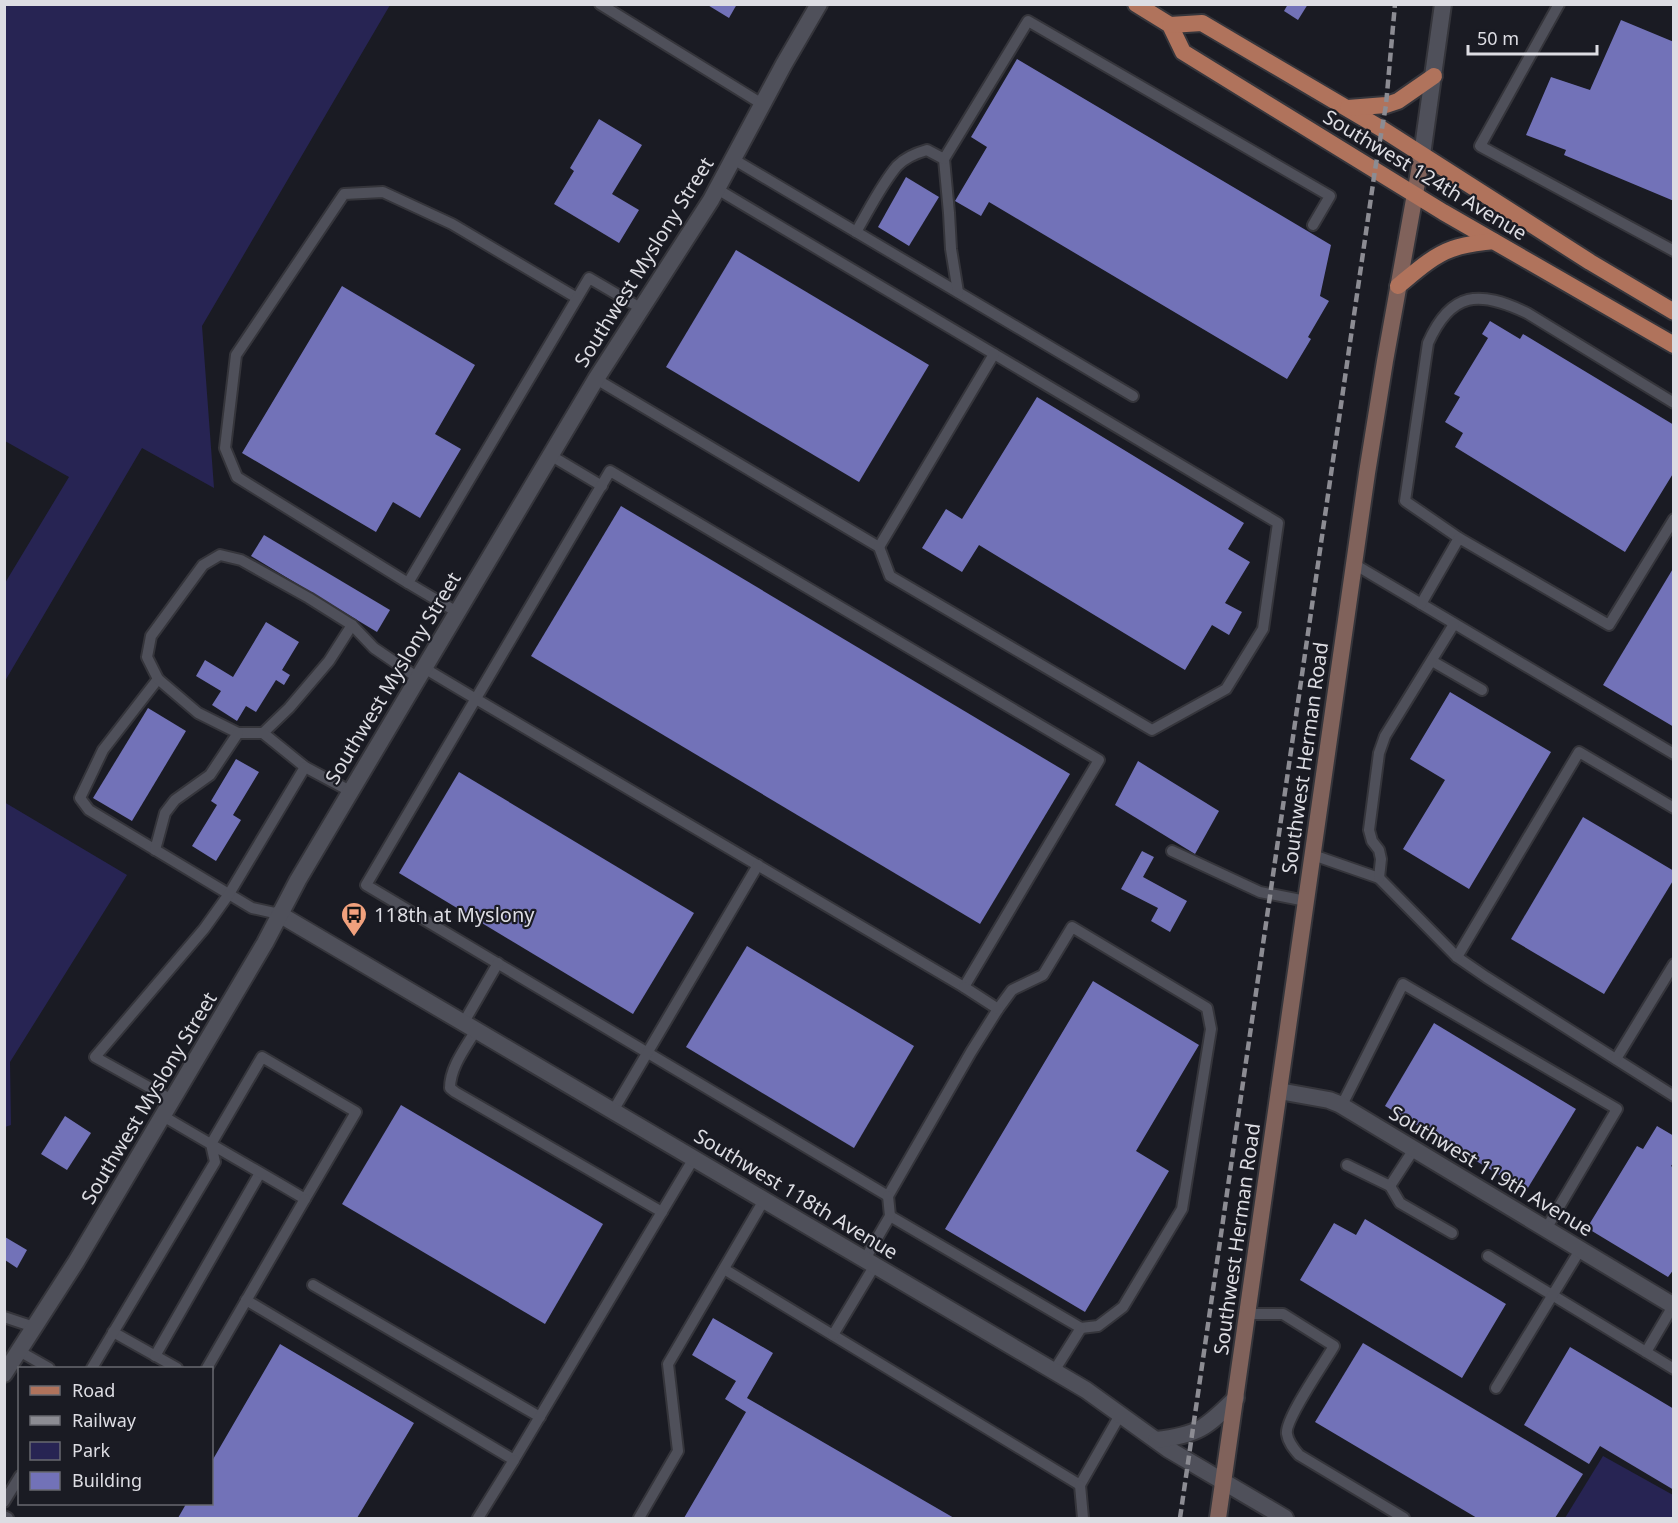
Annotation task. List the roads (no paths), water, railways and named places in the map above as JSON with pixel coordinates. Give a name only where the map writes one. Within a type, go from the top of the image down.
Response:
[{"type":"main road","points":[[1136,4],[1170,25]]},
{"type":"main road","name":"Southwest 124th Avenue","points":[[1674,312],[1590,262],[1347,108],[1202,23],[1170,25],[1183,52],[1415,195],[1674,345]]},
{"type":"main road","points":[[1347,108],[1386,105],[1398,101],[1434,76]]},
{"type":"main road","name":"Southwest Herman Road","points":[[1218,1518],[1354,564],[1381,384],[1422,154]]},
{"type":"main road","points":[[1398,286],[1450,249],[1467,244],[1493,241]]},
{"type":"street","name":"Southwest Myslony Street","points":[[4,1374],[76,1262],[163,1116],[265,943],[279,914],[350,791],[550,455],[717,189],[783,64],[819,4]]},
{"type":"street","name":"Southwest Herman Road","points":[[1422,154],[1443,4]]},
{"type":"street","name":"Southwest 118th Avenue","points":[[279,914],[1086,1390],[1156,1440],[1286,1518]]},
{"type":"street","name":"Southwest 119th Avenue","points":[[1279,1091],[1329,1100],[1342,1105],[1673,1306]]},
{"type":"street","points":[[1156,1440],[1191,1434],[1214,1420],[1236,1398]]},
{"type":"lane","points":[[600,4],[762,104]]},
{"type":"lane","points":[[1559,4],[1480,146],[1674,251]]},
{"type":"lane","points":[[958,292],[951,249],[944,159],[1028,21],[1330,196],[1313,225]]},
{"type":"lane","points":[[856,232],[898,165],[914,154],[927,150],[944,159]]},
{"type":"lane","points":[[733,159],[1133,396]]},
{"type":"lane","points":[[596,379],[879,547],[890,576],[1152,730],[1226,689],[1263,629],[1278,523],[717,189]]},
{"type":"lane","points":[[457,612],[237,477],[225,448],[236,355],[344,194],[382,192],[452,224],[577,298]]},
{"type":"lane","points":[[408,583],[589,278],[642,309]]},
{"type":"lane","points":[[1674,403],[1512,305],[1476,298],[1458,303],[1437,324],[1428,343],[1405,501],[1459,538],[1609,625],[1674,519]]},
{"type":"lane","points":[[879,547],[994,354]]},
{"type":"lane","points":[[550,455],[602,486]]},
{"type":"lane","points":[[888,1196],[366,885],[610,471],[1099,760],[964,987]]},
{"type":"lane","points":[[1421,604],[1459,538]]},
{"type":"lane","points":[[352,625],[329,661],[290,708],[262,733],[238,734],[198,713],[158,679],[147,657],[151,636],[203,565],[220,555],[241,560],[352,625],[374,648],[476,699],[998,1009]]},
{"type":"lane","points":[[1354,564],[1674,754]]},
{"type":"lane","points":[[1379,878],[1381,859],[1369,830],[1379,753],[1385,736],[1454,624]]},
{"type":"lane","points":[[1432,661],[1482,690]]},
{"type":"lane","points":[[158,679],[103,750],[80,798],[89,810],[252,908],[279,914]]},
{"type":"lane","points":[[262,733],[305,768],[350,791]]},
{"type":"lane","points":[[155,850],[165,813],[175,800],[210,775],[238,734]]},
{"type":"lane","points":[[1457,957],[1579,752],[1674,808]]},
{"type":"lane","points":[[172,1100],[95,1057],[204,929],[229,894],[305,768]]},
{"type":"lane","points":[[1172,851],[1260,892],[1306,901]]},
{"type":"lane","points":[[1313,855],[1379,878],[1457,957],[1674,1096]]},
{"type":"lane","points":[[613,1111],[758,865]]},
{"type":"lane","points":[[834,1335],[890,1216],[888,1196],[971,1052],[1012,990],[1043,975],[1072,927],[1207,1008],[1212,1029],[1182,1209],[1123,1307],[1098,1326],[1081,1328],[890,1216]]},
{"type":"lane","points":[[498,963],[450,1077],[450,1088],[662,1212]]},
{"type":"lane","points":[[1616,1059],[1674,964]]},
{"type":"lane","points":[[1342,1105],[1403,984],[1617,1109],[1546,1229]]},
{"type":"lane","points":[[93,1367],[215,1162],[211,1144],[262,1057],[356,1112],[208,1367]]},
{"type":"lane","points":[[163,1116],[305,1199]]},
{"type":"lane","points":[[1390,1186],[1414,1149]]},
{"type":"lane","points":[[478,1518],[694,1158]]},
{"type":"lane","points":[[1347,1166],[1390,1186],[1401,1203],[1452,1233]]},
{"type":"lane","points":[[155,1356],[260,1173]]},
{"type":"lane","points":[[639,1518],[678,1451],[668,1364],[765,1200]]},
{"type":"lane","points":[[1496,1388],[1580,1250]]},
{"type":"lane","points":[[1488,1256],[1674,1369]]},
{"type":"lane","points":[[724,1269],[1080,1485]]},
{"type":"lane","points":[[313,1285],[540,1417]]},
{"type":"lane","points":[[246,1300],[514,1460]]},
{"type":"lane","points":[[1646,1352],[1673,1306]]},
{"type":"lane","points":[[1248,1314],[1283,1314],[1334,1346],[1291,1417],[1286,1433],[1299,1455],[1404,1518]]},
{"type":"lane","points":[[4,1317],[34,1327]]},
{"type":"lane","points":[[1054,1371],[1081,1328]]},
{"type":"lane","points":[[113,1332],[175,1367]]},
{"type":"lane","points":[[19,1351],[47,1367]]},
{"type":"lane","points":[[1083,1518],[1080,1485],[1120,1415]]},
{"type":"lane","points":[[4,1502],[18,1479]]},
{"type":"lane","points":[[4,1516],[8,1518]]},
{"type":"railway","points":[[1180,1518],[1386,105],[1395,4]]},
{"type":"place","name":"118th at Myslony","points":[[354,938]]}]
